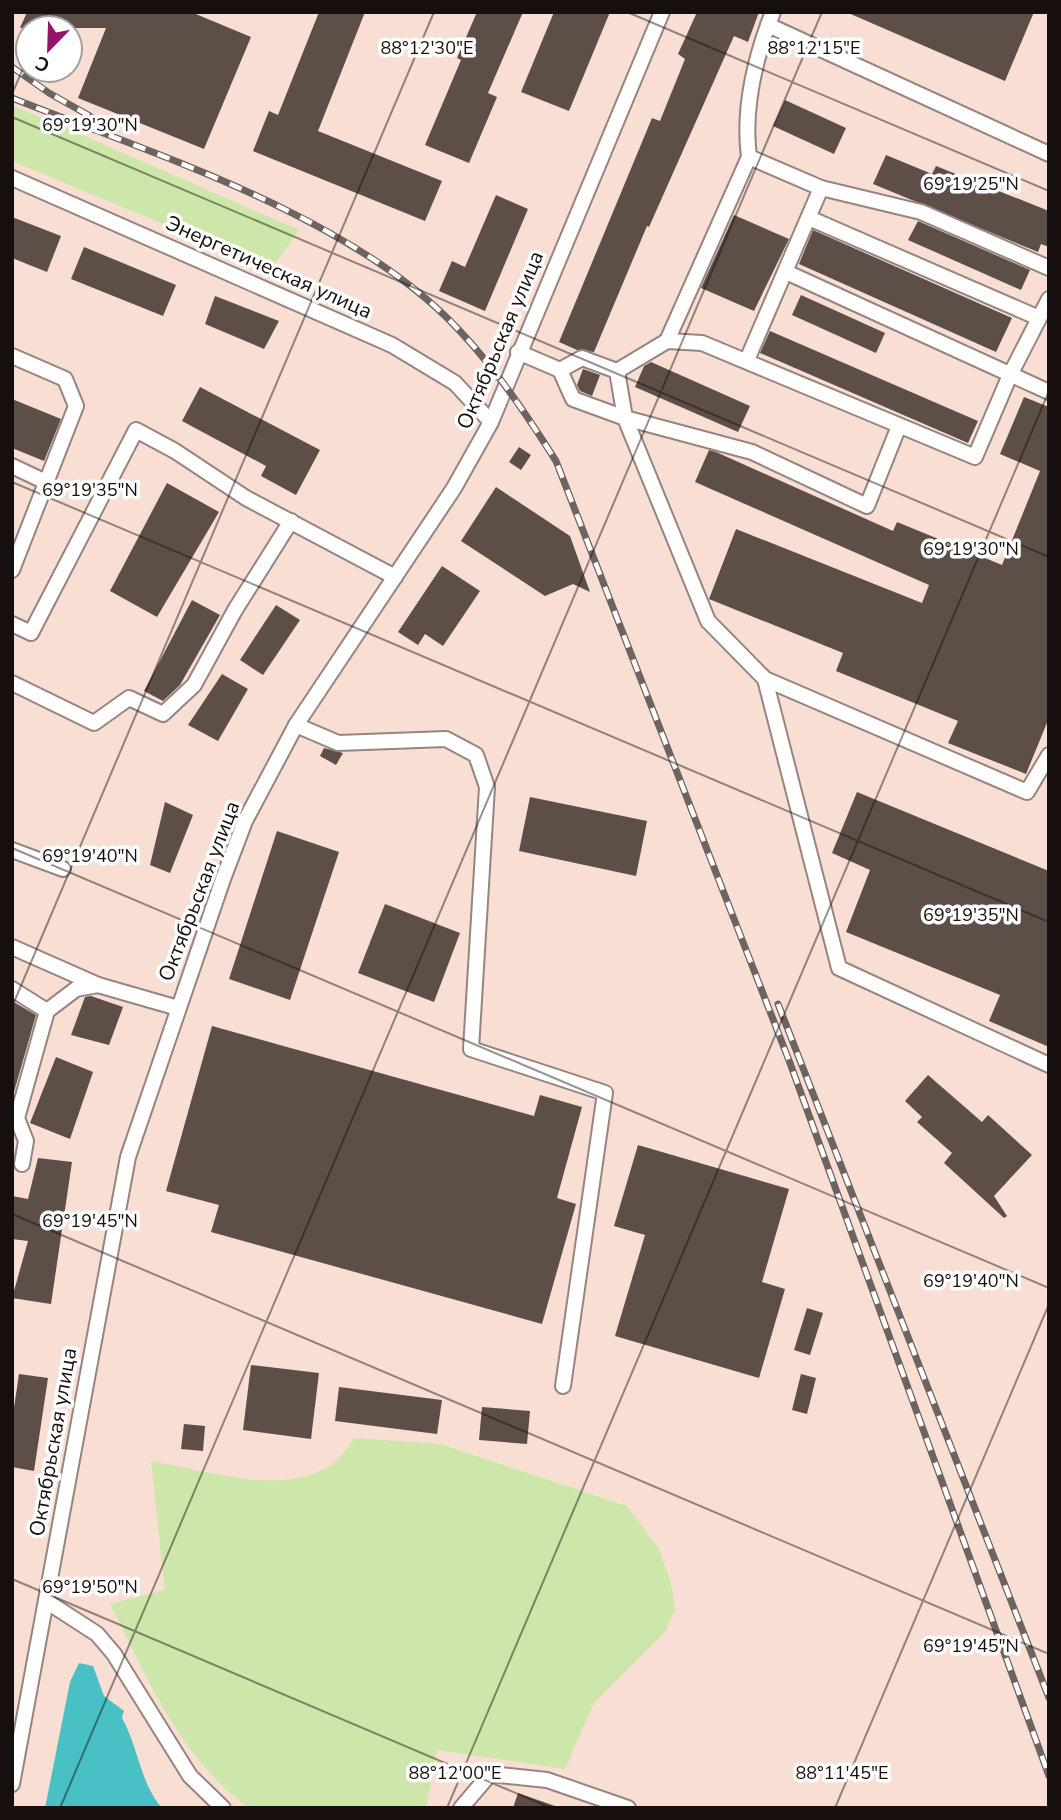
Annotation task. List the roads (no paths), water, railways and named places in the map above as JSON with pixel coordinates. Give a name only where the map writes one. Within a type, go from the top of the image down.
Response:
[{"type":"street","name":"Октябрьская улица","points":[[12,1784],[117,1207],[128,1157],[177,1008],[246,821],[296,725],[454,488],[491,422],[662,12]]},
{"type":"street","points":[[617,372],[667,341],[749,157],[746,132],[755,61],[770,19],[1049,154]]},
{"type":"street","points":[[749,157],[821,188],[921,212],[1049,268]]},
{"type":"street","name":"Энергетическая улица","points":[[12,178],[392,345],[455,383],[491,422]]},
{"type":"street","points":[[747,360],[821,188]]},
{"type":"street","points":[[809,218],[1039,317]]},
{"type":"street","points":[[786,272],[1049,392]]},
{"type":"street","points":[[667,341],[702,343],[975,457],[1010,375],[1049,299]]},
{"type":"street","points":[[518,352],[560,370],[573,399],[625,418],[752,452],[867,506],[899,425]]},
{"type":"street","points":[[12,356],[65,379],[76,406],[12,570]]},
{"type":"street","points":[[560,370],[582,358],[617,372]]},
{"type":"street","points":[[617,372],[625,418],[708,621],[765,679],[1027,792],[1049,755]]},
{"type":"street","points":[[12,624],[31,633],[136,430],[175,451],[246,498],[394,577]]},
{"type":"street","points":[[12,466],[48,483]]},
{"type":"street","points":[[12,682],[94,723],[129,698],[163,714],[194,685],[235,610],[291,521]]},
{"type":"street","points":[[765,679],[839,968],[1049,1065]]},
{"type":"street","points":[[296,725],[338,743],[446,739],[476,755],[487,787],[471,1049],[605,1093],[563,1386]]},
{"type":"street","points":[[12,850],[63,869]]},
{"type":"street","points":[[12,947],[98,985],[177,1008]]},
{"type":"street","points":[[22,1164],[26,1141],[17,1118],[47,1011],[76,989],[98,985]]},
{"type":"street","points":[[12,989],[47,1011]]},
{"type":"street","points":[[46,1601],[97,1634],[114,1654],[190,1776],[223,1808]]},
{"type":"street","points":[[461,1808],[489,1774],[547,1780],[628,1808]]},
{"type":"water","points":[[79,1663],[93,1666],[104,1696],[124,1711],[122,1718],[144,1776],[162,1808],[45,1808],[70,1682]]},
{"type":"railway","points":[[12,67],[49,93],[113,129]]},
{"type":"railway","points":[[12,98],[248,192],[308,221],[363,253],[414,289],[458,329],[510,392],[556,461],[790,1063],[1049,1776]]},
{"type":"railway","points":[[778,1004],[1049,1698]]}]
